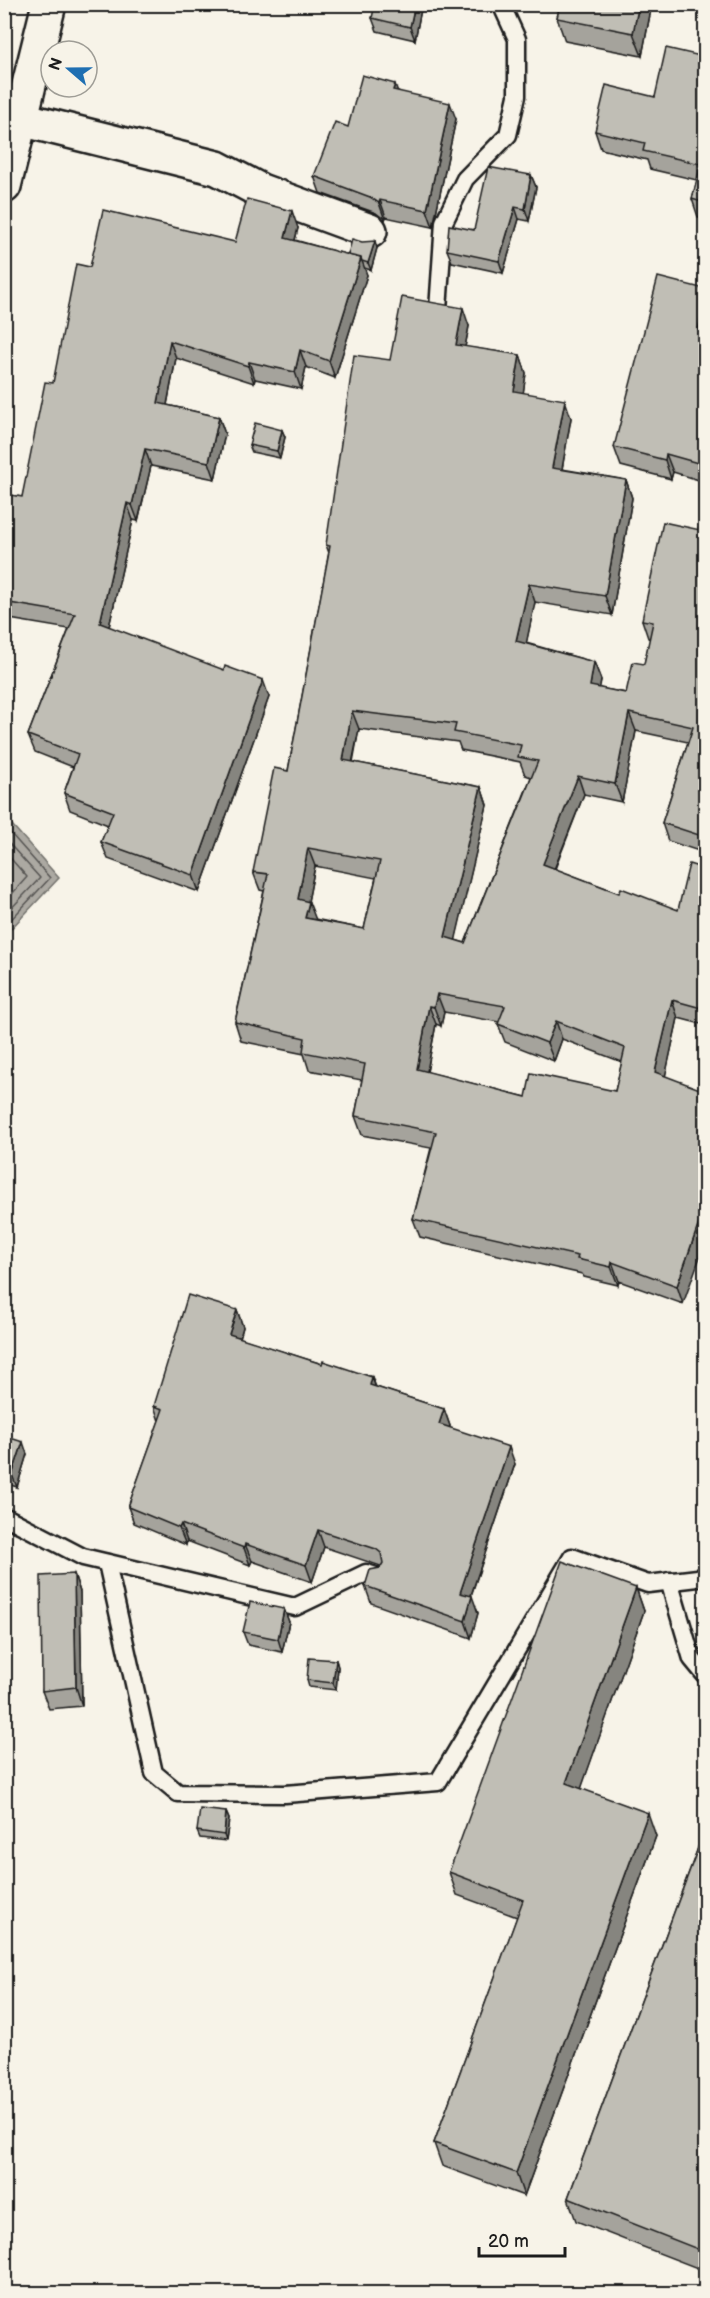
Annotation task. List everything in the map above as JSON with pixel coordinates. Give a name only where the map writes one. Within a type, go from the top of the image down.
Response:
[{"type":"street","points":[[4,186],[49,4]]},
{"type":"street","points":[[21,119],[217,168],[261,191],[370,231]]},
{"type":"lane","points":[[438,310],[444,222],[465,179],[508,135],[517,96],[517,39],[501,4]]},
{"type":"lane","points":[[4,1516],[83,1557],[295,1607],[366,1574],[379,1577]]},
{"type":"lane","points":[[107,1563],[154,1773],[178,1792],[285,1794],[438,1782],[572,1557],[648,1584],[705,1576]]},
{"type":"lane","points":[[669,1581],[692,1659],[705,1676]]},
{"type":"water","points":[[5,817],[59,878],[4,935]]},
{"type":"building","points":[[375,4],[415,4],[410,27],[372,18]]},
{"type":"building","points":[[560,4],[639,4],[633,33],[557,18]]},
{"type":"building","points":[[666,48],[705,57],[705,203],[692,199],[701,164],[643,151],[645,143],[595,131],[606,85],[655,97]]},
{"type":"building","points":[[362,75],[395,84],[393,90],[450,103],[427,210],[380,200],[379,203],[370,197],[314,176],[335,122],[348,127]]},
{"type":"building","points":[[488,167],[531,175],[525,209],[515,207],[499,261],[447,250],[449,225],[474,230]]},
{"type":"building","points":[[247,199],[292,211],[285,238],[361,258],[329,361],[300,350],[295,372],[249,362],[248,366],[170,341],[158,403],[219,417],[209,462],[145,449],[132,505],[127,503],[100,623],[224,670],[225,666],[263,680],[193,875],[101,842],[113,812],[64,793],[78,754],[28,735],[75,614],[4,602],[4,494],[22,497],[45,382],[53,383],[76,264],[90,267],[103,210],[235,242]]},
{"type":"building","points":[[352,239],[362,242],[375,241],[368,263],[362,261],[361,258],[348,255]]},
{"type":"building","points":[[658,277],[705,289],[705,300],[698,330],[705,333],[705,465],[666,454],[665,460],[614,447]]},
{"type":"building","points":[[402,297],[463,308],[456,345],[520,355],[514,391],[565,400],[552,468],[626,480],[605,596],[529,584],[516,641],[594,662],[590,686],[626,693],[633,662],[644,664],[653,622],[642,620],[663,522],[705,531],[705,837],[662,823],[693,727],[629,713],[615,784],[578,776],[543,864],[619,893],[621,888],[678,910],[689,864],[705,869],[705,1009],[672,1000],[655,1072],[705,1091],[705,1206],[677,1286],[612,1262],[611,1267],[577,1259],[578,1256],[413,1219],[436,1132],[355,1116],[365,1064],[303,1052],[305,1038],[235,1022],[268,874],[253,872],[274,768],[288,771],[330,546],[326,545],[354,355],[390,360]],"holes":[[[352,711],[456,724],[454,732],[521,745],[518,757],[538,761],[465,943],[445,937],[481,787],[343,760]],[[308,848],[380,861],[364,929],[305,918],[309,902],[298,899]],[[437,994],[505,1006],[498,1024],[547,1043],[556,1021],[625,1048],[615,1091],[531,1073],[526,1097],[417,1069],[429,1006],[434,1007]]]},
{"type":"building","points":[[255,423],[282,430],[277,451],[249,445]]},
{"type":"building","points":[[188,1295],[237,1310],[229,1334],[322,1364],[323,1361],[372,1377],[370,1385],[444,1409],[439,1424],[509,1447],[460,1593],[472,1596],[465,1621],[365,1586],[370,1570],[380,1568],[383,1563],[381,1553],[376,1549],[318,1530],[306,1565],[245,1544],[244,1548],[181,1524],[179,1528],[128,1507],[163,1409],[154,1406]]},
{"type":"building","points":[[4,1436],[23,1442],[12,1475],[4,1472]]},
{"type":"building","points":[[562,1561],[636,1588],[566,1783],[648,1813],[516,2173],[434,2143],[523,1900],[449,1872]]},
{"type":"building","points":[[74,1574],[76,1687],[42,1691],[41,1576]]},
{"type":"building","points":[[250,1602],[284,1609],[278,1639],[243,1632]]},
{"type":"building","points":[[309,1658],[336,1660],[333,1683],[307,1680]]},
{"type":"building","points":[[200,1809],[226,1812],[224,1835],[197,1831]]},
{"type":"building","points":[[705,1829],[705,2252],[568,2198]]}]
